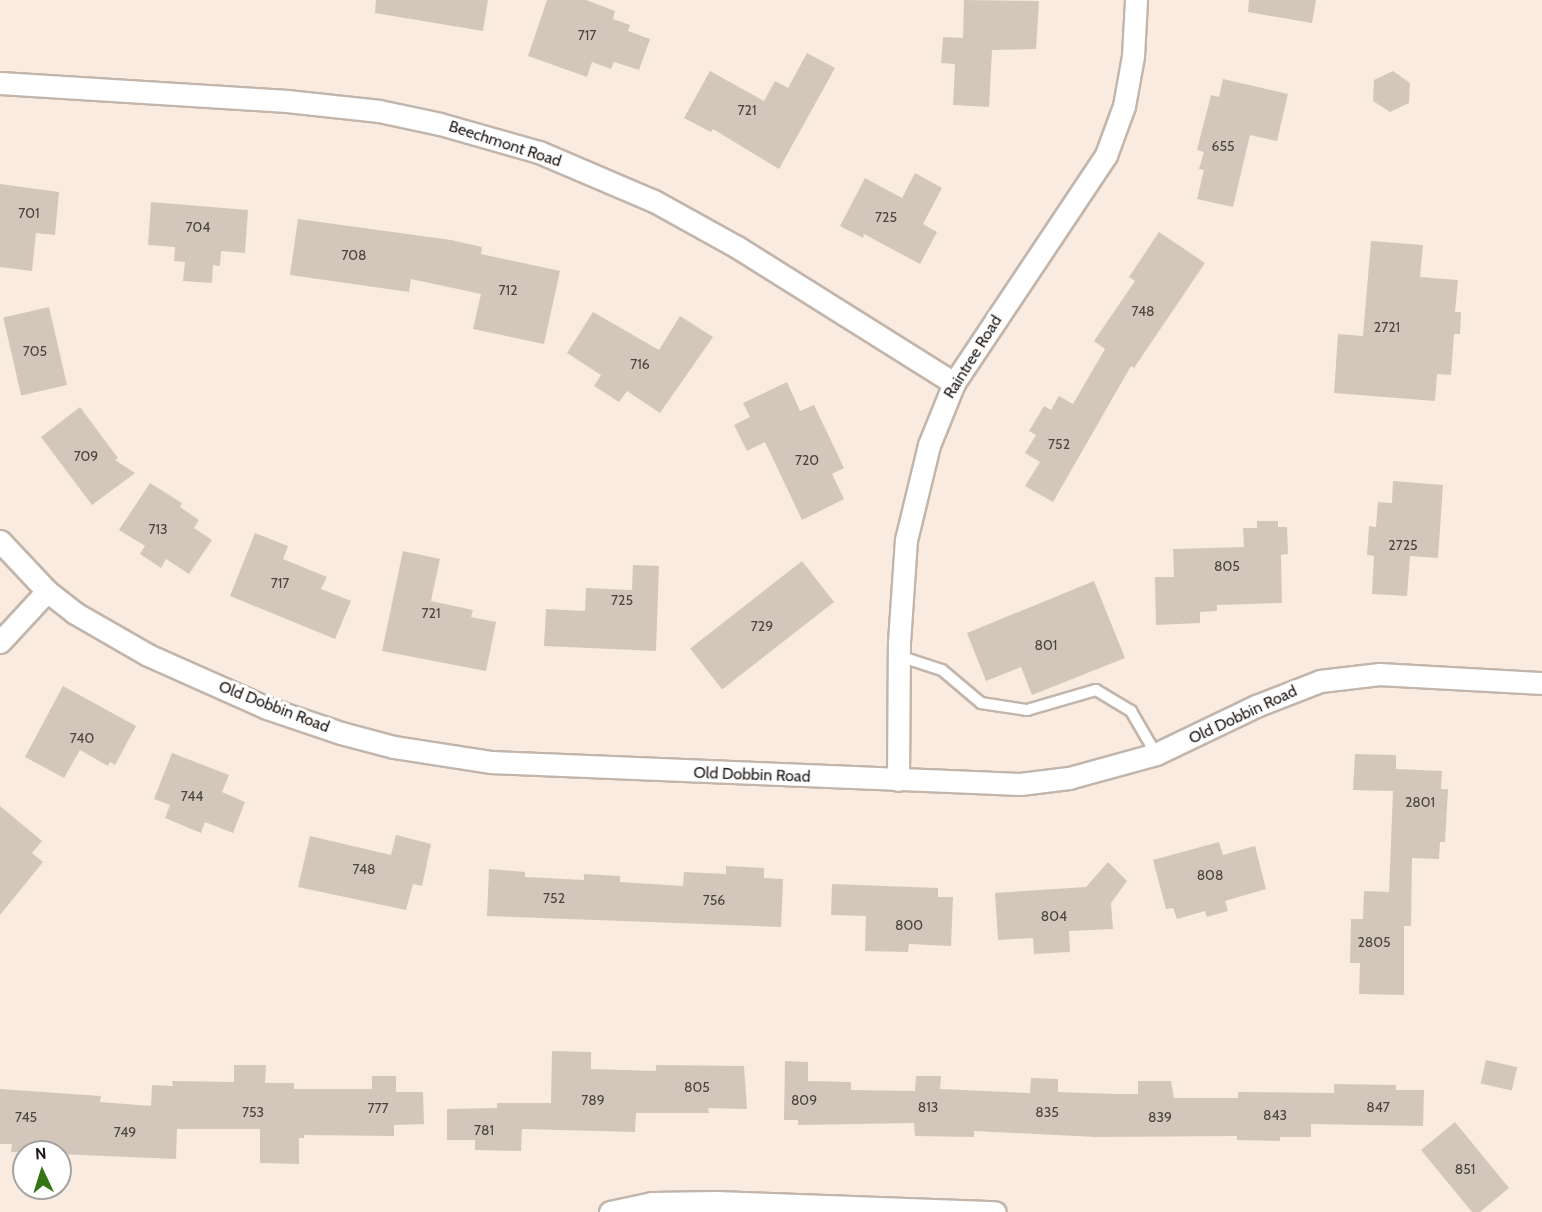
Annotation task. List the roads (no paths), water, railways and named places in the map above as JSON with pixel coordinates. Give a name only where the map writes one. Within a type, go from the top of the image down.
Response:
[{"type":"street","name":"Raintree Road","points":[[898,780],[899,656],[906,540],[929,445],[954,383],[1106,155],[1126,96],[1133,56],[1136,0]]},
{"type":"street","name":"Beechmont Road","points":[[0,83],[287,101],[379,111],[440,123],[539,152],[654,201],[696,224],[954,383]]},
{"type":"street","name":"Old Dobbin Road","points":[[0,541],[47,591],[99,628],[159,659],[267,708],[394,747],[491,762],[548,767],[1020,784],[1069,778],[1156,754],[1256,706],[1320,681],[1380,674],[1542,683]]},
{"type":"street","points":[[0,642],[47,591]]},
{"type":"street","points":[[610,1212],[652,1203],[716,1202],[995,1212]]},
{"type":"lane","points":[[899,656],[942,670],[981,703],[1028,710],[1096,690],[1131,711],[1156,754]]}]
